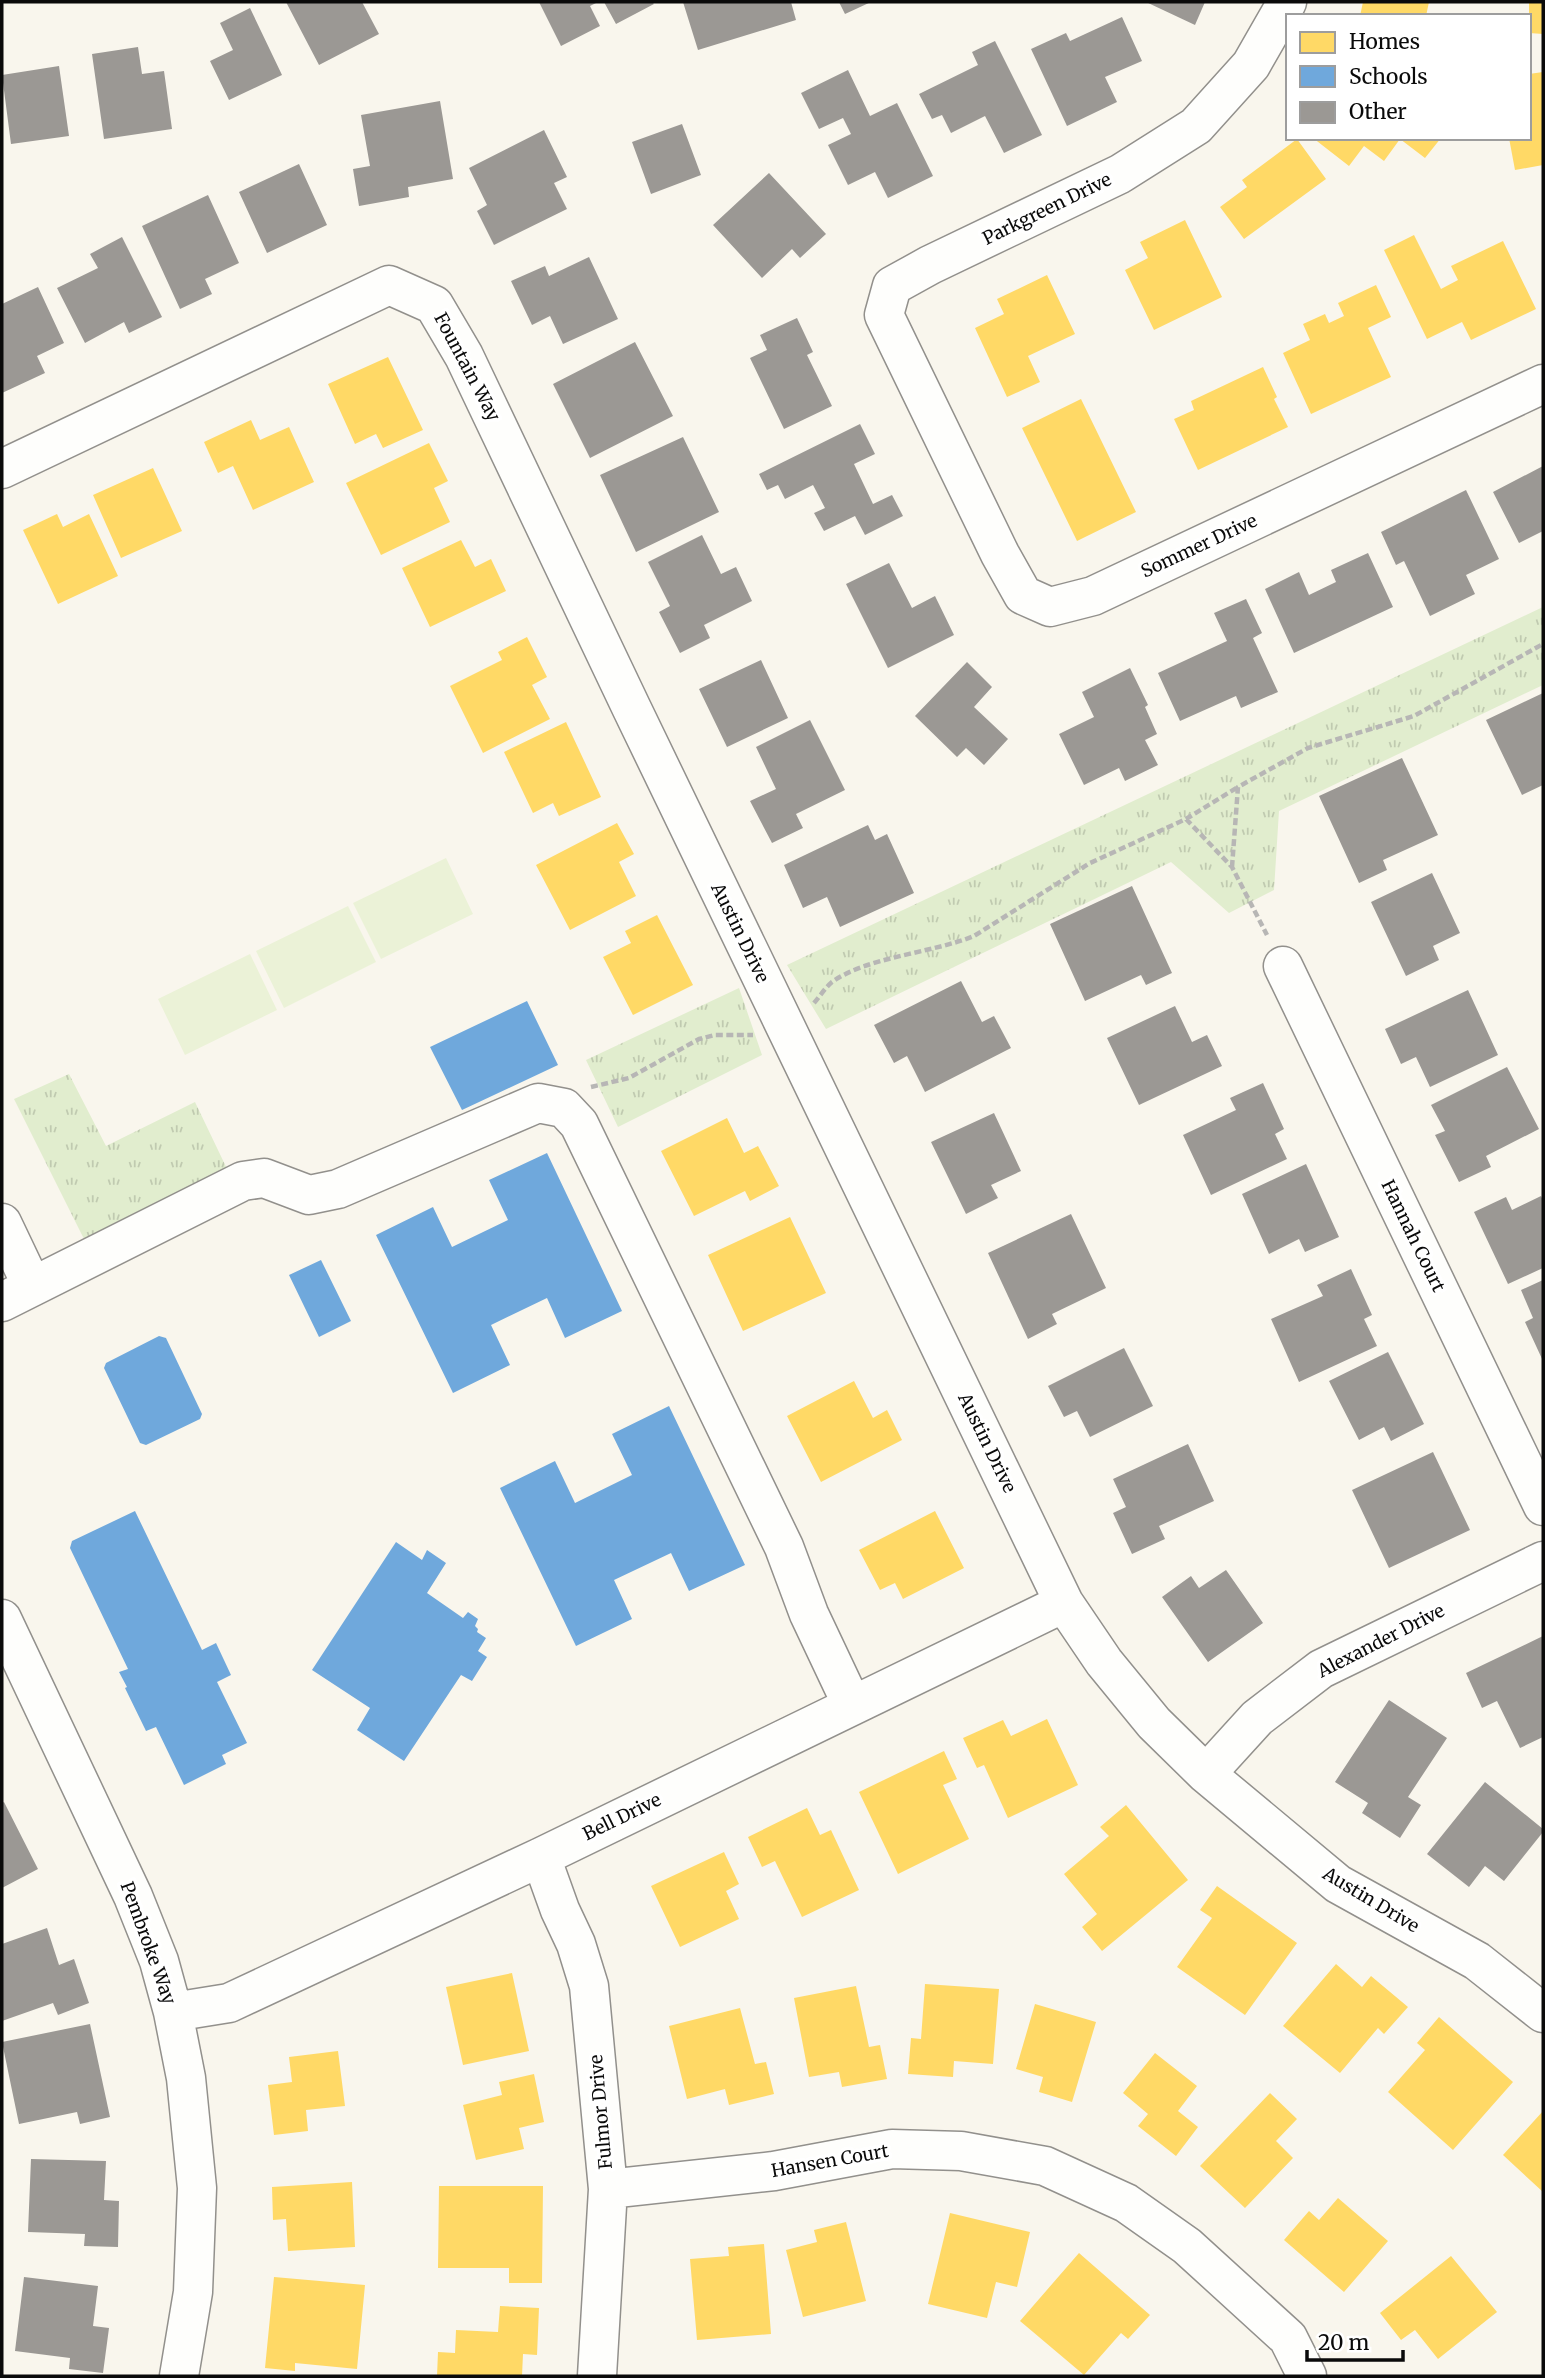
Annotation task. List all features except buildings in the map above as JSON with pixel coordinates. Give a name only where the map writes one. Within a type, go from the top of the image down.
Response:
[{"type":"street","name":"Parkgreen Drive","points":[[939,425],[884,315],[892,286],[1120,174],[1196,126],[1251,65],[1287,2]]},
{"type":"street","name":"Fountain Way","points":[[2,469],[389,285],[435,305],[464,356],[632,709]]},
{"type":"street","name":"Sommer Drive","points":[[939,425],[1000,554],[1023,595],[1050,607],[1093,596],[1543,384]]},
{"type":"street","name":"Austin Drive","points":[[632,709],[1064,1603],[1104,1662],[1154,1723],[1206,1774],[1338,1884],[1476,1961],[1543,2013]]},
{"type":"street","name":"Hannah Court","points":[[1283,966],[1543,1506]]},
{"type":"street","points":[[2,1223],[17,1294],[243,1181],[264,1178],[309,1195],[338,1189],[538,1103],[564,1108],[579,1124],[778,1535],[809,1614],[852,1705]]},
{"type":"street","name":"Alexander Drive","points":[[1206,1774],[1257,1718],[1321,1669],[1543,1560]]},
{"type":"street","name":"Bell Drive","points":[[173,2012],[229,2003],[541,1857],[1064,1603]]},
{"type":"street","name":"Pembroke Way","points":[[2,1619],[133,1896],[159,1961],[173,2012],[186,2078],[197,2188],[193,2292],[178,2376]]},
{"type":"street","name":"Fulmor Drive","points":[[541,1857],[560,1910],[576,1944],[589,1986],[608,2189],[597,2376]]},
{"type":"street","name":"Hansen Court","points":[[608,2189],[774,2171],[892,2149],[961,2151],[1045,2166],[1126,2203],[1187,2246],[1288,2338],[1307,2376]]},
{"type":"path","points":[[812,1006],[830,984],[853,970],[974,936],[1090,863],[1186,819],[1308,748],[1414,716],[1543,644]]},
{"type":"path","points":[[1232,867],[1238,787]]},
{"type":"path","points":[[1186,819],[1232,867],[1283,966]]},
{"type":"path","points":[[588,1088],[629,1078],[699,1039],[715,1035],[754,1035]]},
{"type":"green space","points":[[1543,607],[1543,685],[1279,811],[1274,890],[1229,913],[1171,862],[826,1029],[787,965]]},
{"type":"green space","points":[[446,858],[473,914],[381,959],[353,903]]},
{"type":"green space","points":[[348,906],[376,962],[284,1008],[256,951]]},
{"type":"green space","points":[[250,954],[277,1010],[185,1055],[158,999]]},
{"type":"green space","points":[[739,988],[762,1055],[618,1127],[586,1060]]},
{"type":"green space","points":[[69,1074],[106,1146],[195,1102],[229,1173],[86,1243],[14,1099]]}]
